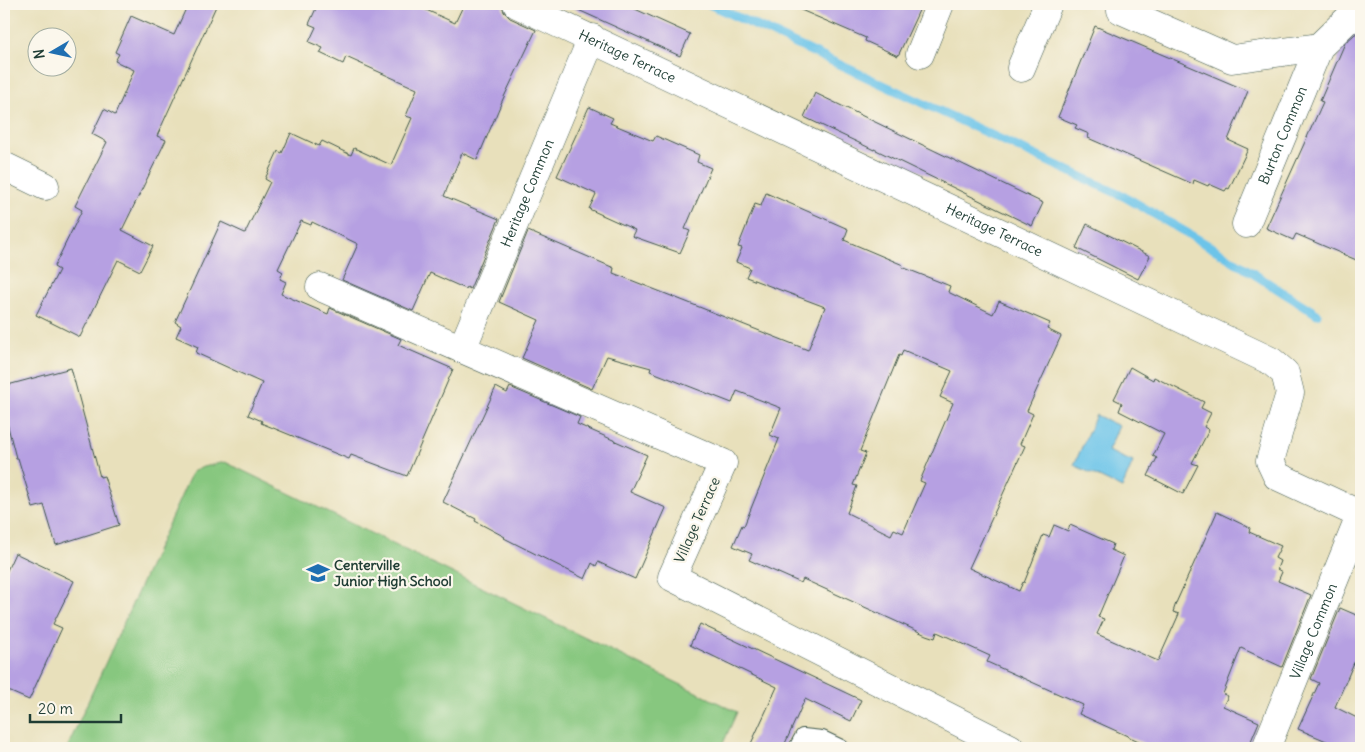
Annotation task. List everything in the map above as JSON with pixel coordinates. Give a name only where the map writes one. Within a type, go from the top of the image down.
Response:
[{"type":"street","name":"Heritage Terrace","points":[[517,4],[1271,360],[1285,373],[1290,393],[1270,461],[1277,476],[1361,514]]},
{"type":"street","points":[[920,54],[940,4]]},
{"type":"street","points":[[1020,68],[1048,4]]},
{"type":"street","points":[[1123,4],[1120,10],[1232,59],[1319,46]]},
{"type":"street","name":"Burton Common","points":[[1246,224],[1319,46],[1348,19],[1361,17]]},
{"type":"street","name":"Heritage Common","points":[[462,349],[592,38]]},
{"type":"street","points":[[4,166],[45,186]]},
{"type":"street","name":"Village Terrace","points":[[320,287],[723,463],[672,576],[1010,748]]},
{"type":"street","name":"Village Common","points":[[1266,748],[1361,514]]},
{"type":"lane","points":[[796,748],[803,738],[822,738],[841,748]]},
{"type":"green space","name":"Centerville Junior High School","points":[[225,462],[737,712],[721,748],[67,748],[192,472],[203,467]]},
{"type":"water","points":[[1096,415],[1119,426],[1108,451],[1133,462],[1122,488],[1074,465]]},
{"type":"building","points":[[188,4],[217,4],[157,136],[166,140],[122,230],[153,246],[140,271],[118,260],[80,337],[36,315],[59,270],[54,267],[82,210],[75,206],[107,142],[92,134],[104,109],[115,115],[134,70],[115,61],[119,54],[115,52],[131,16],[174,35]]},
{"type":"building","points":[[318,4],[413,4],[455,23],[464,4],[502,4],[504,12],[510,18],[536,30],[503,99],[477,160],[462,153],[444,196],[499,219],[470,289],[430,273],[413,311],[342,280],[358,244],[312,222],[311,225],[301,221],[278,269],[283,272],[280,279],[286,282],[281,294],[328,314],[330,308],[401,339],[398,345],[453,369],[407,476],[351,455],[349,459],[261,423],[262,421],[248,415],[262,383],[196,353],[198,347],[176,337],[181,326],[175,322],[221,222],[245,233],[270,182],[265,179],[278,151],[282,153],[291,133],[319,146],[322,141],[351,155],[354,148],[391,165],[412,118],[406,116],[417,89],[346,57],[343,64],[320,53],[323,48],[309,42],[316,27],[309,24]]},
{"type":"building","points":[[565,4],[624,4],[690,34],[680,56]]},
{"type":"building","points":[[787,4],[922,4],[898,56],[865,41],[866,38]]},
{"type":"building","points":[[1095,26],[1248,91],[1228,140],[1248,149],[1229,189],[1227,188],[1225,191],[1194,180],[1193,184],[1088,138],[1089,134],[1075,128],[1077,125],[1058,117]]},
{"type":"building","points":[[1361,33],[1361,262],[1296,234],[1293,240],[1266,228],[1323,102],[1320,101],[1345,43],[1355,34]]},
{"type":"building","points":[[815,93],[1043,203],[1032,226],[804,117]]},
{"type":"building","points":[[589,107],[613,118],[610,123],[653,141],[656,136],[699,155],[697,162],[711,168],[685,229],[690,231],[680,253],[632,236],[635,230],[589,209],[596,194],[557,176]]},
{"type":"building","points":[[766,193],[848,229],[844,240],[903,265],[902,267],[950,286],[948,292],[993,314],[999,301],[1050,323],[1047,329],[1061,336],[1027,411],[1033,414],[1020,444],[1025,446],[969,568],[1019,591],[1043,535],[1049,537],[1054,525],[1068,531],[1070,525],[1113,544],[1111,550],[1124,556],[1098,617],[1104,619],[1097,634],[1158,661],[1179,614],[1173,612],[1176,603],[1217,512],[1250,528],[1249,532],[1281,546],[1275,558],[1280,561],[1277,569],[1282,572],[1278,581],[1311,595],[1282,667],[1241,648],[1223,694],[1228,696],[1223,706],[1259,722],[1248,748],[1154,748],[1079,714],[1083,705],[987,662],[990,656],[937,632],[935,638],[926,635],[803,579],[801,583],[749,560],[752,554],[733,546],[742,525],[744,526],[779,439],[770,435],[781,408],[737,391],[732,403],[650,371],[651,368],[607,356],[592,389],[522,358],[539,320],[499,302],[528,231],[614,268],[613,273],[808,350],[825,307],[746,277],[750,268],[736,262],[742,248],[738,247],[755,204],[761,206]],"holes":[[[903,350],[952,371],[940,397],[953,403],[920,481],[925,483],[903,533],[894,529],[891,535],[847,513],[857,486],[853,485],[866,453],[860,451],[899,355],[901,356]]]},
{"type":"building","points":[[1087,224],[1150,256],[1138,279],[1076,248]]},
{"type":"building","points":[[1130,367],[1153,380],[1154,377],[1204,402],[1201,408],[1211,413],[1204,427],[1209,430],[1192,463],[1198,465],[1183,494],[1148,476],[1157,458],[1153,456],[1164,434],[1119,411],[1122,403],[1114,399]]},
{"type":"building","points":[[71,368],[100,477],[104,476],[119,525],[56,545],[44,505],[33,508],[18,458],[16,458],[4,411],[4,386]]},
{"type":"building","points":[[496,387],[507,393],[510,387],[580,417],[577,424],[647,455],[630,492],[666,508],[635,579],[598,562],[596,566],[592,563],[585,579],[504,538],[475,521],[476,519],[443,502]]},
{"type":"building","points":[[15,553],[74,581],[53,624],[62,628],[29,700],[4,689],[4,577]]},
{"type":"building","points":[[1340,608],[1361,617],[1361,646],[1335,707],[1361,720],[1361,748],[1343,748],[1298,729],[1319,683],[1311,679]]},
{"type":"building","points":[[700,624],[861,700],[851,721],[805,699],[783,748],[749,748],[777,687],[690,645]]},
{"type":"waterway","points":[[709,4],[1127,198],[1221,253],[1317,314]]},
{"type":"place","name":"Centerville Junior High School","points":[[318,573]]}]
